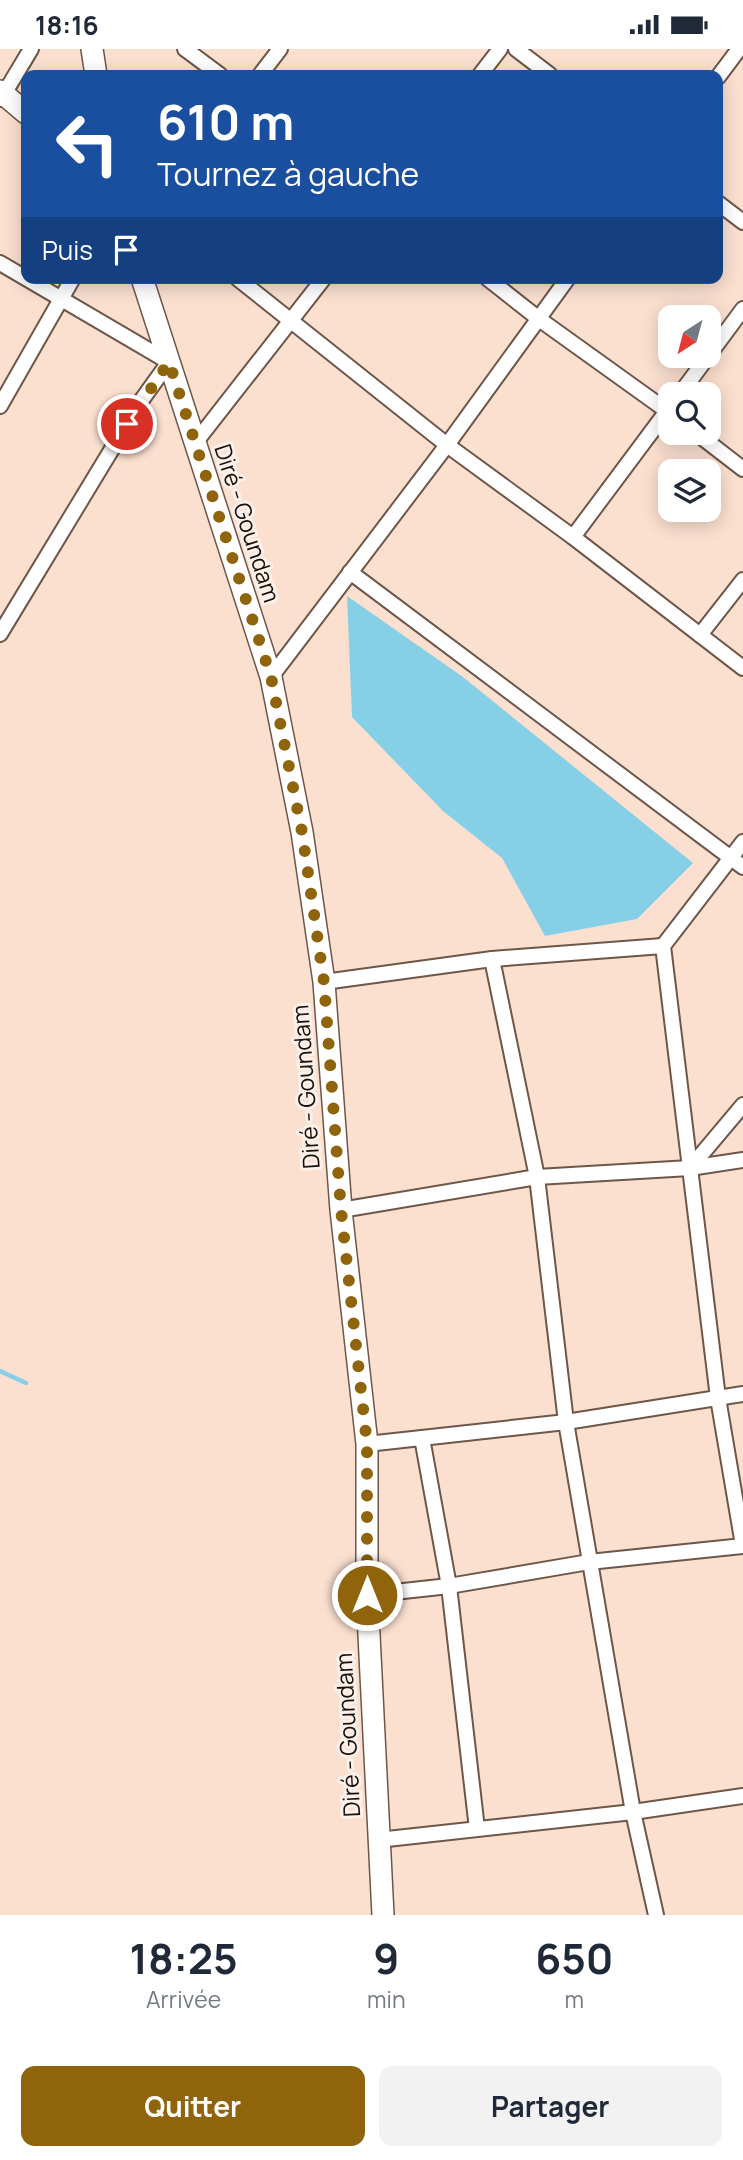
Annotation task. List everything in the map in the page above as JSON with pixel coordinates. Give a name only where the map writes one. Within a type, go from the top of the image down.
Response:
[{"type":"main road","points":[[92,49],[95,70]]},
{"type":"main road","points":[[1,95],[21,109]]},
{"type":"main road","name":"Diré - Goundam","points":[[144,284],[271,677],[302,832],[324,982],[341,1210],[367,1444],[367,1595],[383,1915]]},
{"type":"street","points":[[1,95],[31,49]]},
{"type":"street","points":[[185,49],[213,70]]},
{"type":"street","points":[[264,70],[279,49]]},
{"type":"street","points":[[484,70],[500,49]]},
{"type":"street","points":[[516,49],[543,70]]},
{"type":"street","points":[[723,70],[739,49]]},
{"type":"street","points":[[723,207],[743,222]]},
{"type":"street","points":[[0,263],[21,275]]},
{"type":"street","points":[[0,634],[141,401],[169,362],[36,284]]},
{"type":"street","points":[[0,406],[70,284]]},
{"type":"street","points":[[245,284],[447,445],[573,537],[743,668]]},
{"type":"street","points":[[195,443],[319,284]]},
{"type":"street","points":[[495,284],[539,319],[658,402]]},
{"type":"street","points":[[271,677],[447,445],[564,284]]},
{"type":"street","points":[[689,382],[743,309]]},
{"type":"street","points":[[573,537],[658,425]]},
{"type":"street","points":[[712,445],[743,469]]},
{"type":"street","points":[[350,572],[743,867]]},
{"type":"street","points":[[700,635],[743,580]]},
{"type":"street","points":[[367,1595],[449,1586],[589,1562],[743,1545],[718,1398],[663,946],[743,842]]},
{"type":"street","points":[[324,982],[492,959],[663,946]]},
{"type":"street","points":[[492,959],[537,1177],[566,1422],[633,1812],[656,1905],[656,1915]]},
{"type":"street","points":[[690,1168],[743,1105]]},
{"type":"street","points":[[341,1210],[537,1177],[690,1168],[743,1160]]},
{"type":"street","points":[[367,1444],[566,1422],[743,1394]]},
{"type":"street","points":[[422,1438],[449,1586],[477,1829]]},
{"type":"street","points":[[378,1840],[633,1812],[743,1796]]},
{"type":"water","points":[[347,596],[463,677],[693,863],[637,919],[545,936],[502,858],[443,811],[352,717]]},
{"type":"waterway","points":[[0,1371],[26,1383]]},
{"type":"route","points":[[127,424],[169,362],[271,677],[302,832],[324,982],[341,1210],[367,1444],[367,1595]]}]
